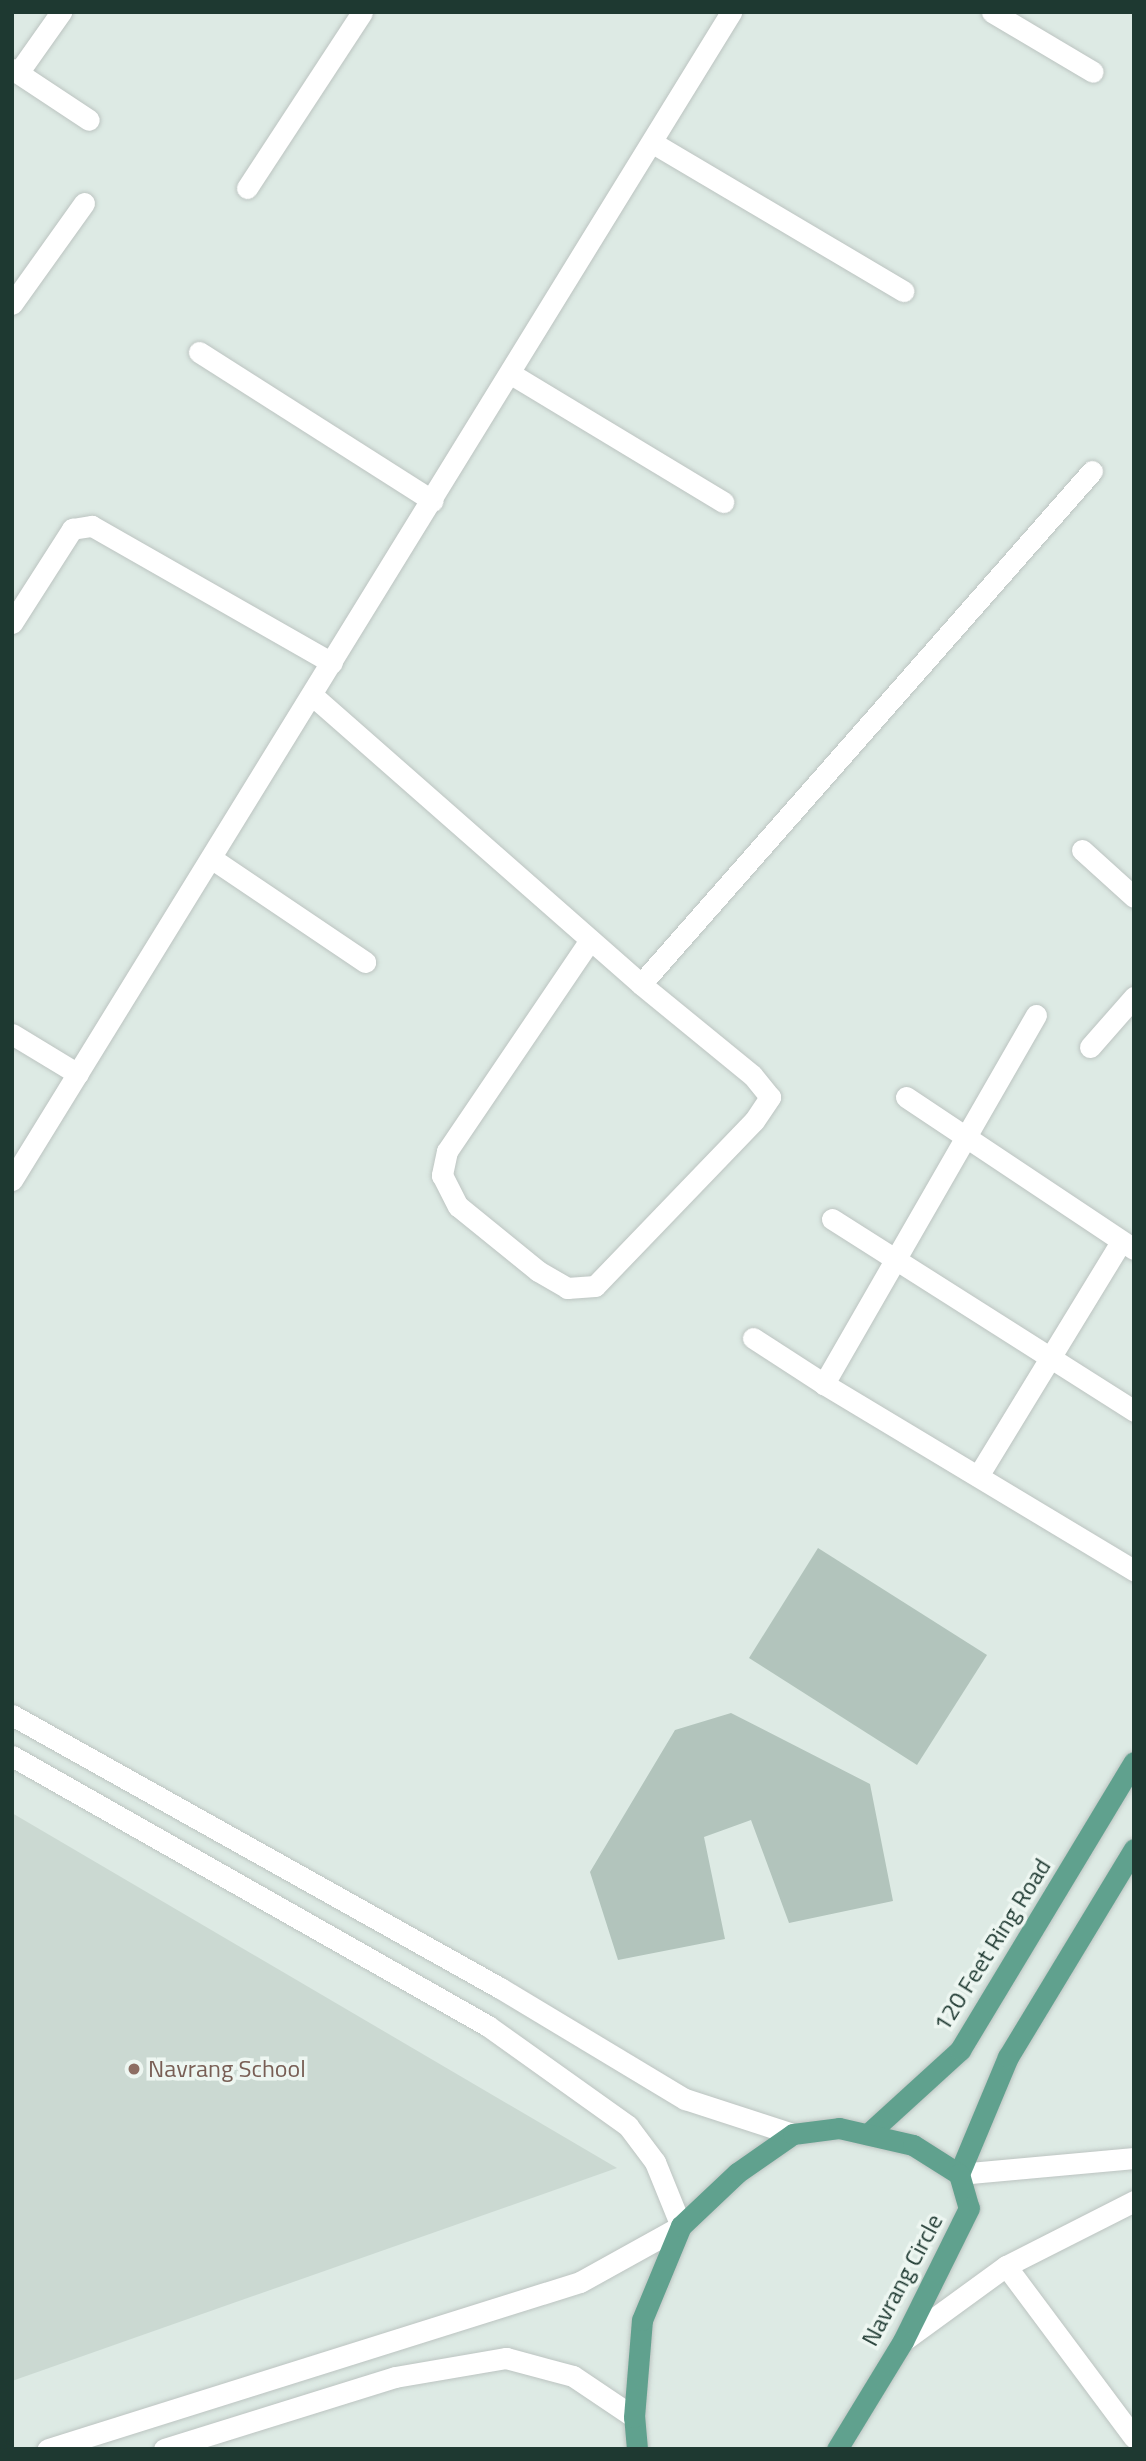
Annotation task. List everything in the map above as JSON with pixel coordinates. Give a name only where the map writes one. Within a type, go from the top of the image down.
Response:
[{"type":"main road","name":"120 Feet Ring Road","points":[[869,2134],[960,2050],[1134,1762]]},
{"type":"main road","points":[[637,2449],[634,2417],[642,2320],[681,2226],[737,2173],[793,2134],[839,2128],[869,2134],[913,2145],[959,2174],[1007,2057],[1134,1849]]},
{"type":"main road","name":"Navrang Circle","points":[[836,2449],[903,2341],[969,2208],[959,2174]]},
{"type":"street","points":[[61,12],[15,71],[89,120]]},
{"type":"street","points":[[247,188],[362,12]]},
{"type":"street","points":[[12,1180],[433,501],[731,12]]},
{"type":"street","points":[[992,12],[1093,72]]},
{"type":"street","points":[[653,143],[903,291]]},
{"type":"street","points":[[12,304],[83,203]]},
{"type":"street","points":[[199,352],[433,501]]},
{"type":"street","points":[[511,374],[723,502]]},
{"type":"street","points":[[641,984],[1092,471]]},
{"type":"street","points":[[12,623],[72,529],[92,526],[332,663]]},
{"type":"street","points":[[312,695],[590,940],[751,1076],[770,1097],[754,1121],[595,1286],[567,1287],[538,1271],[458,1206],[442,1175],[447,1151],[590,940]]},
{"type":"street","points":[[1082,850],[1134,897]]},
{"type":"street","points":[[211,858],[365,962]]},
{"type":"street","points":[[1090,1046],[1134,997]]},
{"type":"street","points":[[824,1384],[1035,1015]]},
{"type":"street","points":[[12,1034],[78,1074]]},
{"type":"street","points":[[906,1097],[966,1133],[1127,1246],[1050,1358],[978,1476]]},
{"type":"street","points":[[832,1219],[1134,1411]]},
{"type":"street","points":[[753,1338],[824,1384],[1134,1570]]},
{"type":"street","points":[[12,1715],[500,1988],[685,2099],[793,2134]]},
{"type":"street","points":[[12,1756],[488,2026],[628,2126],[655,2162],[681,2226],[580,2282],[48,2449]]},
{"type":"street","points":[[182,1853],[201,1821]]},
{"type":"street","points":[[959,2174],[1134,2158]]},
{"type":"street","points":[[903,2341],[1006,2266],[1134,2201]]},
{"type":"street","points":[[1006,2266],[1134,2438]]},
{"type":"street","points":[[164,2449],[396,2377],[506,2358],[573,2376],[634,2417]]},
{"type":"street","points":[[848,2449],[861,2407]]},
{"type":"shaded area","points":[[12,1813],[617,2168],[12,2381]]},
{"type":"building","points":[[818,1548],[987,1655],[917,1765],[749,1658]]},
{"type":"building","points":[[731,1713],[870,1784],[893,1901],[789,1923],[751,1820],[704,1837],[725,1939],[618,1960],[590,1872],[675,1730]]},
{"type":"place","name":"Navrang School","points":[[134,2069]]}]
